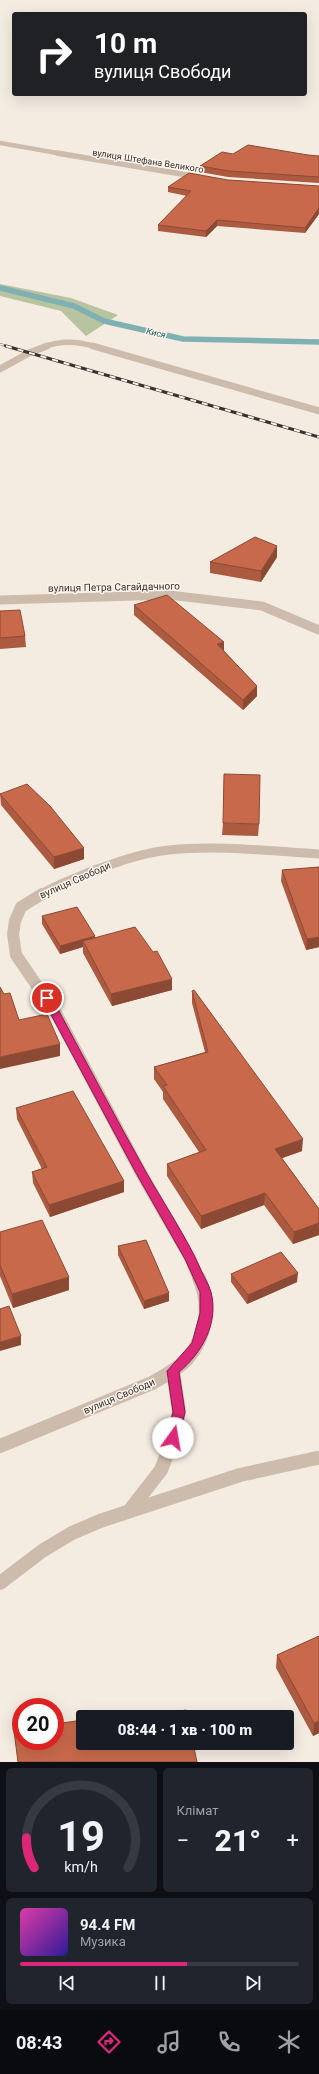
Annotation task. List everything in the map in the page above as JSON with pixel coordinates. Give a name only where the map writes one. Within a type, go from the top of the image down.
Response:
[{"type":"street","name":"вулиця Штефана Великого","points":[[0,143],[208,178]]},
{"type":"street","points":[[0,369],[44,345],[61,342],[80,342],[319,411]]},
{"type":"street","name":"вулиця Петра Сагайдачного","points":[[0,600],[169,595],[262,606],[319,630]]},
{"type":"street","name":"вулиця Свободи","points":[[0,1446],[152,1383],[173,1371],[187,1359],[197,1345],[203,1331],[206,1313],[206,1292],[190,1258],[141,1173],[57,1015],[16,955],[13,934],[15,921],[21,907],[51,888],[100,868],[133,857],[168,850],[205,848],[319,854]]},
{"type":"street","points":[[129,1511],[162,1470],[173,1438],[179,1412],[173,1371]]},
{"type":"street","points":[[0,1583],[42,1552],[72,1533],[129,1511],[240,1476],[316,1458]]},
{"type":"green space","points":[[0,284],[71,298],[118,315],[86,336],[61,311],[0,296]]},
{"type":"building","points":[[248,145],[319,156],[319,177],[229,171],[200,166],[222,152],[233,154]]},
{"type":"building","points":[[189,173],[228,180],[319,186],[319,208],[305,228],[217,220],[206,231],[158,225],[191,191],[168,187]]},
{"type":"building","points":[[255,537],[277,546],[261,571],[210,562]]},
{"type":"building","points":[[167,595],[224,642],[217,644],[257,686],[243,700],[134,605]]},
{"type":"building","points":[[20,610],[25,636],[0,638],[0,611]]},
{"type":"building","points":[[224,774],[260,775],[259,824],[223,823]]},
{"type":"building","points":[[27,784],[50,806],[84,848],[54,857],[0,794]]},
{"type":"building","points":[[319,867],[319,937],[307,939],[282,870]]},
{"type":"building","points":[[77,907],[95,936],[60,946],[42,916]]},
{"type":"building","points":[[135,927],[153,952],[157,951],[172,979],[111,994],[83,941]]},
{"type":"building","points":[[0,987],[4,994],[10,993],[19,1020],[47,1014],[60,1044],[0,1057]]},
{"type":"building","points":[[194,990],[303,1139],[275,1149],[319,1209],[319,1223],[294,1232],[265,1193],[201,1216],[167,1164],[206,1150],[163,1086],[167,1085],[154,1067],[208,1052],[192,991]]},
{"type":"building","points":[[73,1091],[124,1181],[49,1205],[32,1172],[47,1167],[16,1108]]},
{"type":"building","points":[[42,1220],[69,1277],[12,1294],[0,1265],[0,1232]]},
{"type":"building","points":[[146,1240],[169,1293],[144,1301],[118,1246]]},
{"type":"building","points":[[281,1252],[298,1273],[248,1295],[231,1274]]},
{"type":"building","points":[[9,1306],[21,1336],[0,1342],[0,1309]]},
{"type":"building","points":[[319,1636],[319,1721],[314,1723],[277,1655]]},
{"type":"building","points":[[76,1721],[76,1750],[194,1750],[197,1762],[18,1762],[16,1750],[64,1750],[64,1723]]},
{"type":"waterway","name":"Кися","points":[[0,288],[74,306],[104,321],[183,339],[319,342]]},
{"type":"railway","points":[[0,344],[6,346]]},
{"type":"railway","points":[[6,346],[319,437]]},
{"type":"route","points":[[47,998],[73,1043],[88,1075],[141,1173],[190,1258],[206,1292],[206,1313],[203,1331],[197,1345],[187,1359],[173,1371],[179,1412],[173,1438]]}]
